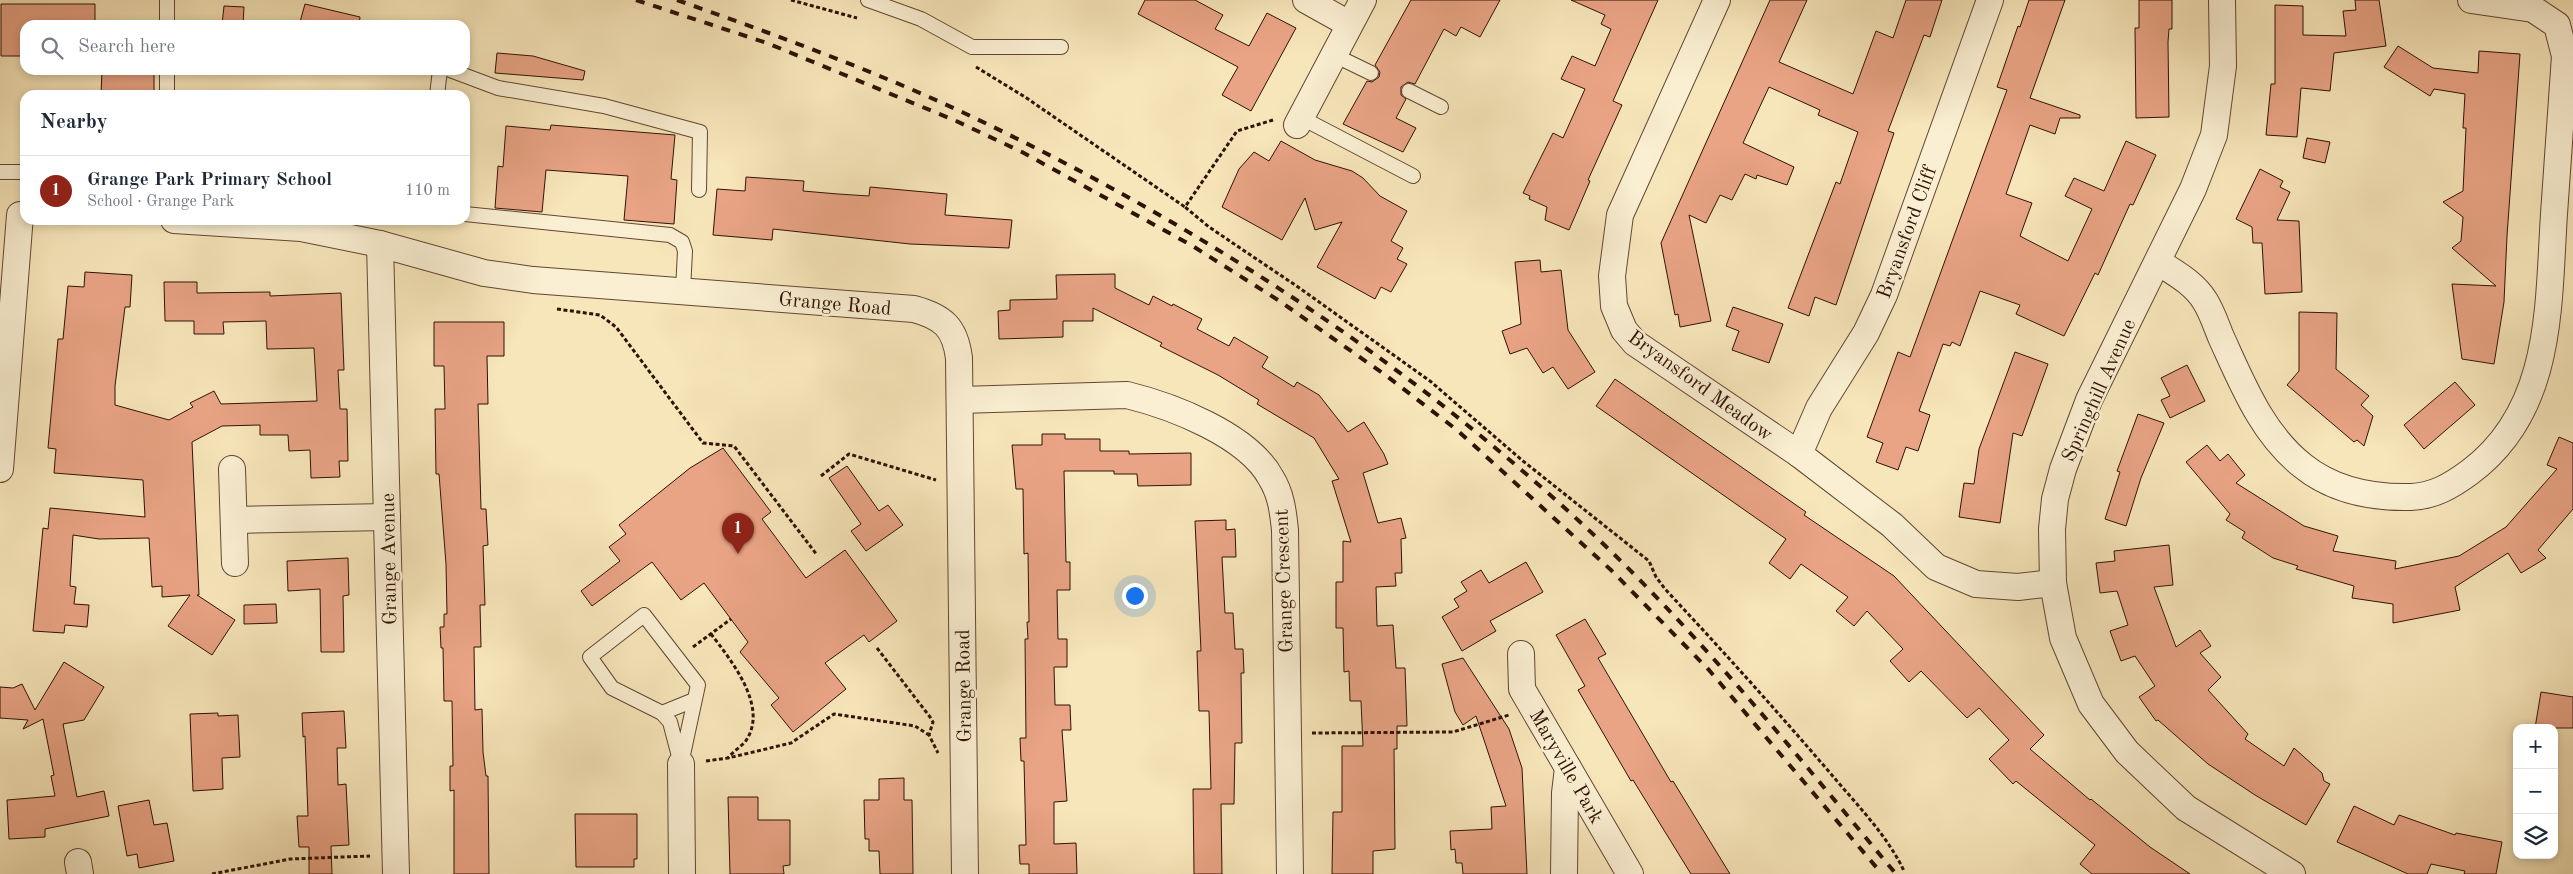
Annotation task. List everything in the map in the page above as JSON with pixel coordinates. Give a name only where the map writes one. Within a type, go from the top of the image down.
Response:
[{"type":"street","points":[[1306,0],[1349,24]]},
{"type":"street","points":[[1298,121],[1363,0]]},
{"type":"street","name":"Bryansford Meadow","points":[[1717,0],[1620,216],[1614,247],[1612,276],[1614,306],[1624,330],[1636,342],[1799,454],[1892,525],[1936,567],[1976,584],[2018,587],[2053,583]]},
{"type":"street","name":"Bryansford Cliff","points":[[1799,454],[1818,408],[1866,333],[1884,295],[1990,0]]},
{"type":"street","name":"Springhill Avenue","points":[[2222,0],[2223,66],[2214,135],[2193,189],[2093,392],[2063,469],[2055,499],[2052,529],[2053,583],[2063,638],[2090,704],[2127,752],[2186,808],[2292,874]]},
{"type":"street","points":[[2158,262],[2191,284],[2206,301],[2250,400],[2274,437],[2302,466],[2326,482],[2356,492],[2386,498],[2422,496],[2443,491],[2484,462],[2519,418],[2530,392],[2546,339],[2565,56],[2557,25],[2533,9],[2471,0]]},
{"type":"street","points":[[0,469],[15,215]]},
{"type":"street","name":"Grange Road","points":[[305,225],[484,273],[533,280],[914,309],[934,315],[945,322],[957,345],[960,400],[966,874]]},
{"type":"street","name":"Grange Avenue","points":[[380,244],[395,864]]},
{"type":"street","name":"Grange Crescent","points":[[960,400],[1127,395],[1168,406],[1206,424],[1260,462],[1275,485],[1283,510],[1290,874]]},
{"type":"street","points":[[232,469],[235,563]]},
{"type":"street","points":[[234,520],[387,517]]},
{"type":"street","name":"Maryville Park","points":[[1521,654],[1522,689],[1630,874]]},
{"type":"street","points":[[681,764],[682,874]]},
{"type":"street","points":[[1564,874],[1565,793],[1568,768]]},
{"type":"lane","points":[[166,0],[167,20]]},
{"type":"lane","points":[[868,0],[920,19],[972,48],[1061,47]]},
{"type":"lane","points":[[1334,55],[1371,73]]},
{"type":"lane","points":[[167,75],[167,90]]},
{"type":"lane","points":[[438,90],[439,75]]},
{"type":"lane","points":[[463,75],[498,88],[604,106],[700,132],[699,190]]},
{"type":"lane","points":[[1409,91],[1440,107]]},
{"type":"lane","points":[[1298,121],[1413,176]]},
{"type":"lane","points":[[0,172],[20,172]]},
{"type":"lane","points":[[470,215],[670,235],[682,242],[685,250],[683,290]]},
{"type":"lane","points":[[644,615],[698,685],[681,764],[670,722],[662,713],[612,688],[590,657],[644,615]]},
{"type":"lane","points":[[662,713],[694,700]]},
{"type":"path","points":[[792,0],[866,20]]},
{"type":"path","points":[[969,64],[1025,97],[1185,207],[1209,227],[1298,287],[1430,381],[1523,461],[1649,561],[1656,577],[1665,589],[1764,696],[1881,834],[1904,872]]},
{"type":"path","points":[[1185,207],[1237,131],[1271,120],[1298,121]]},
{"type":"path","points":[[554,308],[563,311],[600,315],[616,327],[703,443],[734,446],[817,555]]},
{"type":"path","points":[[821,476],[849,454],[930,479],[961,483]]},
{"type":"path","points":[[677,658],[731,619]]},
{"type":"path","points":[[711,634],[736,668],[750,700],[753,721],[747,740],[728,758]]},
{"type":"path","points":[[877,648],[933,722],[928,735]]},
{"type":"path","points":[[1287,733],[1453,732],[1533,707]]},
{"type":"path","points":[[681,764],[728,758],[791,743],[834,714],[915,726],[928,735],[937,751],[944,758],[964,761]]},
{"type":"path","points":[[212,874],[290,859],[395,864]]},
{"type":"building","points":[[1145,0],[1195,0],[1223,15],[1215,29],[1249,46],[1267,13],[1296,28],[1251,111],[1222,95],[1238,67],[1138,14]]},
{"type":"building","points":[[1411,0],[1500,0],[1480,37],[1461,27],[1456,36],[1444,29],[1415,84],[1408,82],[1401,87],[1401,95],[1406,99],[1396,118],[1416,128],[1403,152],[1343,124],[1367,81],[1372,82],[1379,77],[1380,72],[1375,65]]},
{"type":"building","points":[[1571,0],[1658,0],[1613,101],[1622,105],[1588,180],[1590,181],[1569,230],[1545,220],[1547,207],[1529,199],[1530,196],[1523,193],[1553,133],[1563,138],[1585,89],[1561,79],[1572,56],[1595,66],[1611,29],[1601,24],[1605,15]]},
{"type":"building","points":[[1770,0],[1807,0],[1779,62],[1853,94],[1876,31],[1893,38],[1906,0],[1942,0],[1930,37],[1924,35],[1888,131],[1894,133],[1836,305],[1815,297],[1809,316],[1788,308],[1836,182],[1840,184],[1858,132],[1818,115],[1820,110],[1769,87],[1743,143],[1794,167],[1787,185],[1757,175],[1756,179],[1745,174],[1732,200],[1720,195],[1706,223],[1689,215],[1711,321],[1680,327],[1678,314],[1675,315],[1661,243]]},
{"type":"building","points":[[2029,0],[2065,0],[2030,98],[2080,115],[2080,118],[2060,118],[2055,134],[2030,125],[2006,194],[2032,203],[2020,236],[2068,261],[2092,209],[2065,196],[2074,178],[2104,191],[2126,141],[2156,155],[2133,205],[2130,204],[2098,275],[2095,273],[2064,336],[2016,314],[2020,305],[1980,291],[1960,346],[1952,342],[1950,346],[1943,344],[1919,411],[1930,415],[1918,451],[1906,447],[1898,470],[1876,462],[1883,443],[1867,437],[1898,352],[1910,357],[2007,90],[1997,87]]},
{"type":"building","points":[[2139,0],[2172,0],[2172,29],[2169,29],[2168,42],[2169,117],[2136,118],[2135,28],[2139,28]]},
{"type":"building","points":[[2355,0],[2379,0],[2386,46],[2334,53],[2330,91],[2301,88],[2297,137],[2266,135],[2271,84],[2275,84],[2275,5],[2303,6],[2303,35],[2346,36],[2343,11],[2356,10]]},
{"type":"building","points":[[1,4],[95,4],[95,20],[20,20],[20,56],[1,56]]},
{"type":"building","points":[[305,4],[360,17],[360,20],[301,20]]},
{"type":"building","points":[[224,6],[244,7],[243,20],[223,20]]},
{"type":"building","points":[[2398,46],[2433,68],[2478,73],[2479,51],[2520,54],[2504,302],[2494,364],[2462,359],[2452,284],[2496,286],[2452,248],[2461,241],[2463,217],[2443,202],[2463,191],[2466,128],[2463,128],[2465,94],[2434,89],[2430,96],[2384,67]]},
{"type":"building","points":[[497,53],[533,56],[585,71],[583,80],[495,73]]},
{"type":"building","points":[[102,75],[154,75],[154,90],[101,90]]},
{"type":"building","points":[[551,125],[675,135],[671,179],[677,180],[674,224],[624,220],[628,176],[546,170],[542,212],[495,208],[498,166],[503,167],[506,126],[550,130]]},
{"type":"building","points":[[2307,138],[2330,142],[2325,163],[2303,158]]},
{"type":"building","points":[[1281,141],[1315,160],[1352,171],[1363,178],[1380,196],[1407,211],[1391,241],[1403,248],[1397,259],[1407,264],[1391,292],[1381,287],[1375,299],[1317,267],[1342,222],[1315,230],[1305,198],[1282,240],[1222,207],[1239,169],[1254,152],[1269,161]]},
{"type":"building","points":[[2260,169],[2283,181],[2280,187],[2290,192],[2277,220],[2299,221],[2302,292],[2265,294],[2262,243],[2253,243],[2252,227],[2236,219]]},
{"type":"building","points":[[746,177],[804,181],[803,191],[838,194],[869,196],[870,187],[947,194],[945,215],[1012,220],[1009,248],[910,244],[773,229],[772,240],[713,235],[717,189],[745,191]]},
{"type":"building","points":[[1540,260],[1541,272],[1561,270],[1568,330],[1595,372],[1568,389],[1553,367],[1543,373],[1527,348],[1510,354],[1502,331],[1521,324],[1515,262]]},
{"type":"building","points":[[85,272],[132,275],[130,307],[125,307],[115,386],[115,405],[169,420],[193,407],[190,403],[214,391],[221,404],[317,401],[314,348],[267,349],[266,321],[223,322],[224,334],[194,334],[194,321],[165,321],[164,282],[197,282],[197,293],[270,292],[270,296],[341,293],[344,370],[338,370],[340,409],[347,409],[348,461],[339,461],[340,477],[311,478],[310,450],[289,451],[288,435],[260,435],[260,425],[222,426],[192,442],[199,595],[197,595],[235,620],[212,655],[168,626],[190,595],[162,597],[162,586],[152,587],[149,538],[99,539],[73,535],[70,586],[76,587],[74,604],[89,605],[87,627],[65,625],[64,633],[33,631],[43,528],[48,529],[50,508],[145,517],[143,480],[54,473],[56,449],[48,448],[58,339],[63,339],[68,286],[84,287]]},
{"type":"building","points":[[1115,274],[1115,288],[1149,305],[1153,296],[1172,306],[1173,304],[1202,319],[1197,329],[1229,346],[1234,337],[1268,357],[1262,367],[1294,387],[1297,382],[1319,395],[1348,432],[1364,422],[1384,454],[1388,464],[1363,473],[1378,523],[1401,518],[1406,538],[1401,539],[1402,573],[1395,573],[1396,586],[1376,587],[1377,626],[1393,625],[1396,668],[1405,668],[1407,726],[1397,726],[1397,749],[1394,749],[1395,849],[1373,851],[1373,874],[1332,874],[1333,812],[1342,812],[1342,746],[1363,746],[1361,701],[1350,701],[1349,671],[1344,672],[1343,628],[1336,628],[1336,582],[1343,582],[1343,541],[1351,542],[1332,481],[1339,479],[1314,438],[1257,404],[1259,400],[1218,375],[1160,346],[1162,343],[1093,308],[1093,321],[1063,321],[1063,337],[999,339],[998,311],[1010,310],[1010,300],[1057,299],[1056,275]]},
{"type":"building","points":[[1733,307],[1783,324],[1769,363],[1732,350],[1739,331],[1726,326]]},
{"type":"building","points":[[2299,312],[2337,313],[2336,369],[2369,396],[2361,405],[2373,416],[2364,446],[2357,440],[2354,442],[2287,385],[2299,371]]},
{"type":"building","points":[[434,322],[504,322],[504,356],[487,356],[488,404],[478,404],[481,509],[486,509],[488,545],[483,546],[485,605],[480,605],[481,647],[474,647],[475,710],[482,709],[483,752],[486,776],[488,776],[489,874],[454,874],[454,790],[450,791],[450,766],[453,766],[452,701],[444,701],[443,648],[441,648],[440,627],[444,627],[444,614],[447,614],[446,564],[439,474],[436,474],[435,409],[445,409],[444,366],[434,366]]},
{"type":"building","points":[[2015,352],[2048,364],[2022,436],[2013,433],[2000,523],[1959,517],[1964,483],[1974,484],[1979,449]]},
{"type":"building","points":[[2187,365],[2205,401],[2170,418],[2161,400],[2170,396],[2161,378]]},
{"type":"building","points":[[1615,379],[1806,512],[1804,515],[1894,576],[2044,735],[2030,749],[2090,800],[2150,847],[2190,874],[2092,874],[2080,864],[2095,845],[2016,781],[2013,784],[1989,759],[2009,740],[1979,708],[1967,718],[1921,671],[1909,682],[1890,661],[1903,649],[1867,611],[1854,626],[1836,611],[1848,597],[1801,564],[1790,579],[1769,563],[1786,539],[1596,406]]},
{"type":"building","points":[[2455,382],[2475,405],[2424,449],[2404,425]]},
{"type":"building","points":[[2138,414],[2164,423],[2141,478],[2126,526],[2105,519],[2120,472],[2117,471]]},
{"type":"building","points":[[1042,434],[1065,434],[1065,439],[1100,439],[1100,451],[1129,451],[1129,454],[1191,453],[1191,485],[1138,486],[1137,474],[1114,474],[1114,471],[1064,471],[1066,562],[1070,562],[1070,590],[1057,590],[1058,639],[1067,639],[1067,667],[1054,667],[1055,705],[1070,705],[1071,730],[1062,730],[1067,801],[1054,802],[1054,844],[1076,843],[1077,874],[1029,874],[1029,864],[1020,864],[1019,845],[1026,845],[1024,761],[1021,761],[1020,738],[1026,738],[1025,639],[1028,639],[1027,622],[1029,622],[1028,553],[1024,554],[1023,489],[1016,489],[1012,445],[1042,445]]},
{"type":"building","points":[[2559,437],[2573,443],[2573,509],[2538,550],[2546,558],[2521,573],[2508,553],[2455,587],[2460,610],[2393,623],[2393,604],[2352,598],[2354,586],[2296,569],[2298,566],[2273,558],[2242,538],[2245,532],[2226,520],[2230,514],[2186,462],[2207,445],[2220,461],[2228,454],[2245,475],[2236,483],[2304,526],[2338,536],[2333,551],[2396,561],[2395,569],[2459,556],[2506,527],[2557,469],[2547,465]]},
{"type":"building","points":[[723,448],[771,512],[762,519],[806,578],[845,550],[897,621],[869,642],[864,635],[825,663],[846,689],[793,732],[771,705],[779,698],[740,652],[748,642],[704,583],[681,600],[652,562],[592,606],[581,591],[620,561],[609,547],[626,534],[619,525],[690,468]]},
{"type":"building","points":[[847,466],[879,511],[888,505],[903,525],[866,551],[851,531],[861,524],[829,478]]},
{"type":"building","points":[[1226,520],[1226,530],[1235,529],[1236,557],[1222,557],[1225,613],[1233,613],[1235,649],[1243,649],[1244,673],[1241,673],[1242,743],[1235,743],[1234,804],[1221,804],[1222,874],[1194,874],[1193,789],[1211,789],[1209,711],[1199,711],[1197,651],[1201,651],[1195,521]]},
{"type":"building","points":[[2169,545],[2173,585],[2154,587],[2176,647],[2200,630],[2211,646],[2200,653],[2221,677],[2208,690],[2248,734],[2245,739],[2284,766],[2294,748],[2322,773],[2324,781],[2330,784],[2306,825],[2208,764],[2158,720],[2156,721],[2139,697],[2155,686],[2135,656],[2121,661],[2110,631],[2128,625],[2117,591],[2100,593],[2096,563],[2115,561],[2114,551]]},
{"type":"building","points":[[348,558],[349,595],[343,596],[344,652],[321,652],[320,589],[288,591],[287,561]]},
{"type":"building","points":[[1526,562],[1543,592],[1490,621],[1496,631],[1462,651],[1442,617],[1459,607],[1454,599],[1467,591],[1461,582],[1481,570],[1489,583]]},
{"type":"building","points":[[276,604],[277,623],[244,624],[244,605]]},
{"type":"building","points":[[1585,619],[1606,654],[1598,658],[1671,782],[1673,781],[1730,874],[1691,874],[1633,780],[1631,781],[1578,690],[1585,686],[1556,635]]},
{"type":"building","points":[[1463,658],[1509,729],[1522,768],[1527,874],[1463,874],[1462,863],[1456,863],[1455,849],[1451,850],[1450,831],[1492,829],[1491,807],[1506,806],[1476,716],[1463,725],[1455,712],[1442,664]]},
{"type":"building","points":[[64,662],[104,687],[84,720],[63,724],[77,797],[104,791],[109,816],[45,829],[45,837],[9,839],[7,800],[55,796],[51,776],[54,775],[43,719],[23,729],[28,720],[0,718],[0,687],[13,688],[22,684],[35,710]]},
{"type":"building","points":[[2541,692],[2573,697],[2573,728],[2558,728],[2558,724],[2536,724]]},
{"type":"building","points":[[344,711],[346,748],[337,748],[338,785],[346,784],[349,845],[331,846],[332,874],[309,874],[309,847],[299,847],[297,816],[308,816],[305,736],[303,737],[302,713]]},
{"type":"building","points":[[218,713],[218,716],[238,715],[240,757],[222,758],[223,789],[193,791],[190,714]]},
{"type":"building","points":[[904,778],[904,800],[912,800],[913,874],[880,874],[879,851],[869,851],[869,839],[865,839],[864,800],[879,800],[879,779]]},
{"type":"building","points":[[728,797],[758,797],[758,820],[790,820],[790,865],[783,866],[784,874],[730,874]]},
{"type":"building","points":[[149,800],[154,825],[167,823],[174,861],[139,868],[137,854],[127,856],[118,806]]},
{"type":"building","points":[[2354,806],[2394,825],[2399,815],[2455,835],[2456,833],[2502,842],[2496,874],[2464,874],[2465,871],[2431,864],[2427,874],[2408,874],[2337,842]]},
{"type":"building","points":[[575,814],[637,814],[637,859],[634,859],[634,867],[576,867]]},
{"type":"railway","points":[[636,0],[767,43],[954,120],[1022,152],[1191,245],[1278,300],[1384,374],[1457,430],[1611,570],[1709,670],[1882,874]]},
{"type":"railway","points":[[677,0],[785,39],[892,81],[962,112],[1046,153],[1128,197],[1208,244],[1286,293],[1363,346],[1437,401],[1509,460],[1579,521],[1622,562],[1743,692],[1896,874]]},
{"type":"place","name":"Grange Park Primary School","points":[[738,554]]}]
